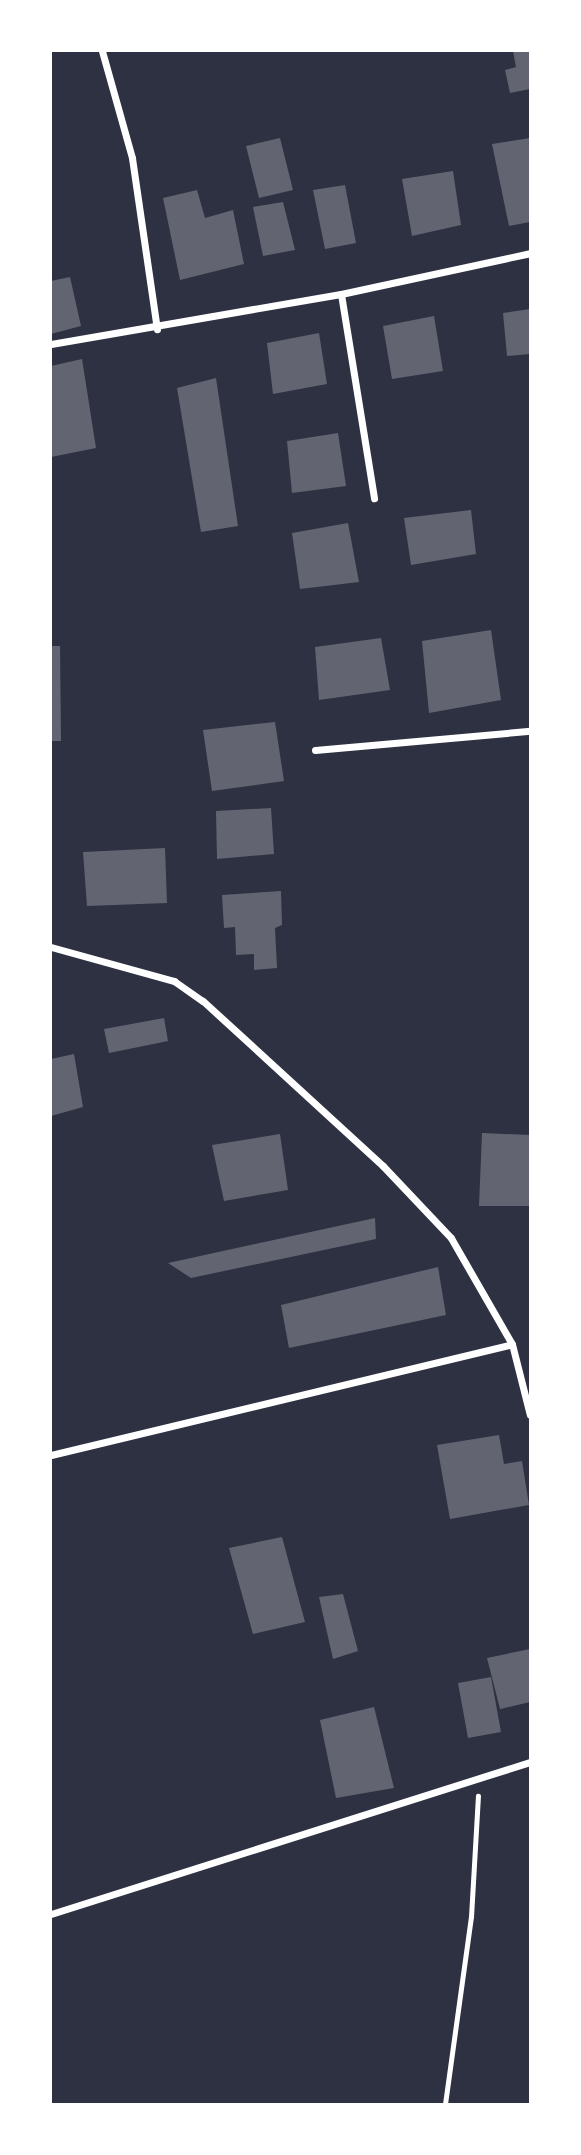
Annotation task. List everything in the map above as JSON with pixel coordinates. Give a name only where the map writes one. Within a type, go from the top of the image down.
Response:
[{"type":"street","points":[[102,51],[132,158],[157,328]]},
{"type":"street","points":[[51,344],[157,328],[341,294],[530,253]]},
{"type":"street","points":[[341,294],[374,498]]},
{"type":"street","points":[[315,750],[530,731]]},
{"type":"street","points":[[51,947],[174,981],[203,1001],[383,1166],[451,1238],[512,1344],[530,1415]]},
{"type":"street","points":[[51,1455],[512,1344]]},
{"type":"street","points":[[51,1914],[530,1762]]},
{"type":"path","points":[[445,2104],[471,1917],[479,1778]]},
{"type":"building","points":[[513,51],[530,51],[530,89],[510,93],[505,70],[516,67]]},
{"type":"building","points":[[280,138],[293,190],[259,198],[246,146]]},
{"type":"building","points":[[530,138],[530,222],[509,226],[492,144]]},
{"type":"building","points":[[453,171],[461,225],[412,236],[402,179]]},
{"type":"building","points":[[345,185],[356,243],[325,249],[313,190]]},
{"type":"building","points":[[197,190],[205,218],[233,210],[244,264],[180,280],[163,198]]},
{"type":"building","points":[[283,202],[295,250],[263,256],[253,207]]},
{"type":"building","points":[[70,277],[81,326],[51,334],[51,281]]},
{"type":"building","points":[[530,309],[530,354],[507,356],[503,313]]},
{"type":"building","points":[[434,316],[443,371],[392,379],[383,326]]},
{"type":"building","points":[[319,333],[327,384],[273,394],[267,343]]},
{"type":"building","points":[[82,359],[96,448],[51,457],[51,366]]},
{"type":"building","points":[[216,378],[238,526],[201,532],[177,388]]},
{"type":"building","points":[[338,433],[346,486],[292,493],[287,441]]},
{"type":"building","points":[[471,510],[476,554],[411,565],[404,518]]},
{"type":"building","points":[[348,523],[359,582],[300,589],[292,533]]},
{"type":"building","points":[[491,630],[501,700],[429,713],[422,641]]},
{"type":"building","points":[[381,638],[390,690],[319,700],[315,647]]},
{"type":"building","points":[[51,646],[60,646],[61,741],[51,741]]},
{"type":"building","points":[[275,722],[284,781],[212,791],[203,730]]},
{"type":"building","points":[[271,808],[274,854],[217,859],[216,811]]},
{"type":"building","points":[[165,848],[167,903],[87,906],[83,852]]},
{"type":"building","points":[[281,891],[282,925],[275,928],[277,968],[254,970],[254,954],[236,955],[235,927],[224,928],[222,895]]},
{"type":"building","points":[[164,1018],[168,1041],[109,1053],[104,1029]]},
{"type":"building","points":[[74,1054],[83,1107],[51,1116],[51,1059]]},
{"type":"building","points":[[482,1133],[530,1135],[530,1206],[479,1206]]},
{"type":"building","points":[[280,1134],[288,1190],[224,1201],[212,1145]]},
{"type":"building","points":[[375,1218],[376,1239],[191,1278],[168,1263]]},
{"type":"building","points":[[438,1267],[446,1315],[289,1348],[281,1305]]},
{"type":"building","points":[[499,1435],[504,1464],[522,1461],[529,1505],[450,1519],[437,1445]]},
{"type":"building","points":[[282,1537],[305,1622],[253,1634],[229,1548]]},
{"type":"building","points":[[343,1594],[358,1651],[333,1659],[319,1597]]},
{"type":"building","points":[[530,1649],[530,1702],[500,1709],[487,1658]]},
{"type":"building","points":[[491,1677],[501,1732],[468,1738],[458,1683]]},
{"type":"building","points":[[374,1707],[394,1788],[336,1798],[320,1720]]}]
